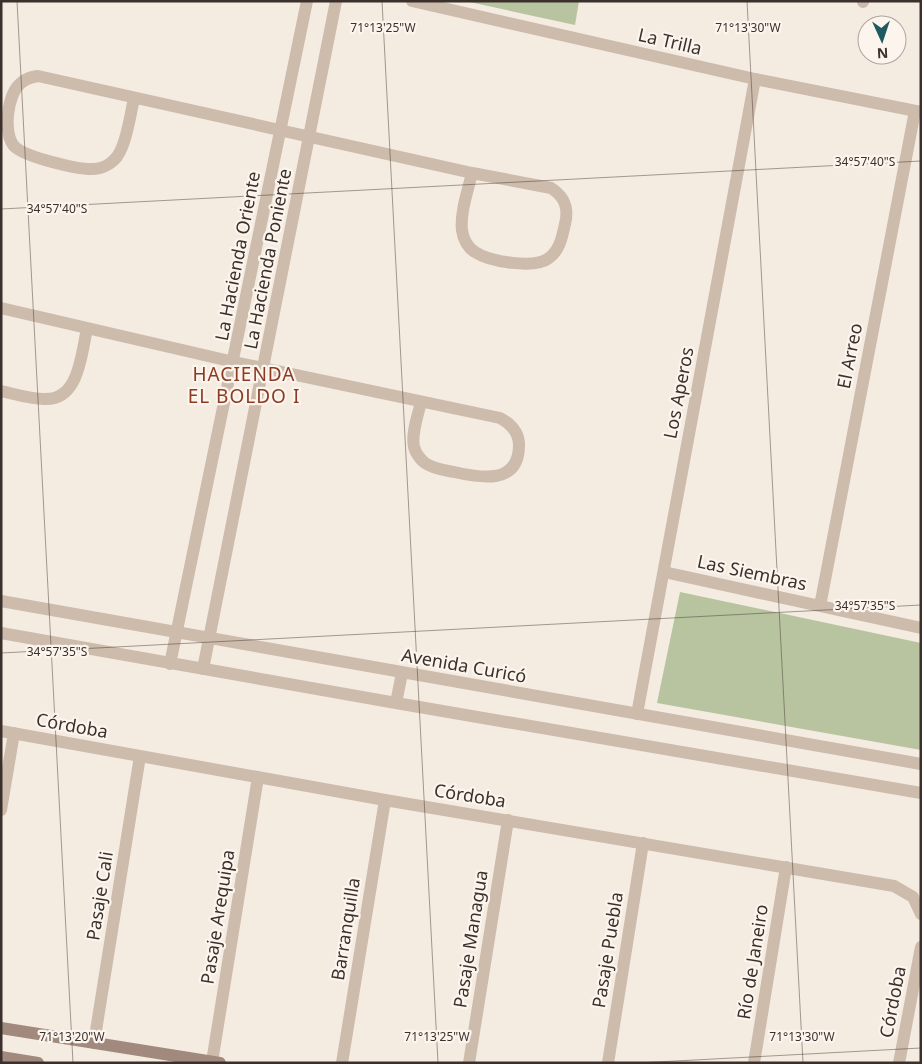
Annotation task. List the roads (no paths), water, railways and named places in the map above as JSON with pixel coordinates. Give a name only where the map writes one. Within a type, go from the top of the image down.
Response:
[{"type":"street","name":"La Hacienda Oriente","points":[[170,664],[234,362],[307,1]]},
{"type":"street","name":"La Hacienda Poniente","points":[[203,669],[336,1]]},
{"type":"street","name":"La Trilla","points":[[412,1],[755,79],[918,112]]},
{"type":"street","points":[[134,99],[122,149],[114,160],[102,168],[88,169],[26,155],[13,145],[7,133],[6,126],[13,93],[20,83],[32,77],[45,77],[281,132],[551,188],[561,196],[567,214],[559,247],[550,257],[537,264],[529,265],[483,256],[471,249],[463,237],[462,224],[472,173]]},
{"type":"street","name":"Los Aperos","points":[[637,714],[755,79]]},
{"type":"street","name":"El Arreo","points":[[820,606],[918,112]]},
{"type":"street","points":[[1,308],[87,330],[264,369],[421,402],[506,421],[516,431],[519,442],[517,459],[514,465],[504,474],[488,478],[426,464],[417,455],[414,442],[421,402]]},
{"type":"street","points":[[1,390],[42,400],[62,395],[75,379],[87,330]]},
{"type":"street","name":"Las Siembras","points":[[664,572],[921,628]]},
{"type":"street","name":"Avenida Curicó","points":[[1,601],[921,764]]},
{"type":"street","points":[[1,633],[170,664],[921,793]]},
{"type":"street","points":[[396,703],[402,673]]},
{"type":"street","points":[[1,810],[7,732]]},
{"type":"street","name":"Córdoba","points":[[7,732],[385,800],[894,886],[913,898],[921,914]]},
{"type":"street","name":"Pasaje Cali","points":[[94,1042],[140,756]]},
{"type":"street","name":"Pasaje Arequipa","points":[[216,1062],[258,777]]},
{"type":"street","name":"Barranquilla","points":[[342,1063],[385,800]]},
{"type":"street","name":"Pasaje Managua","points":[[469,1063],[508,820]]},
{"type":"street","name":"Pasaje Puebla","points":[[608,1063],[643,843]]},
{"type":"street","name":"Río de Janeiro","points":[[754,1063],[786,867]]},
{"type":"street","name":"Córdoba","points":[[899,1063],[921,947]]},
{"type":"street","points":[[1,1028],[216,1062]]},
{"type":"street","points":[[1,1057],[38,1063]]},
{"type":"district","name":"HACIENDA EL BOLDO I","points":[[244,385]]}]
